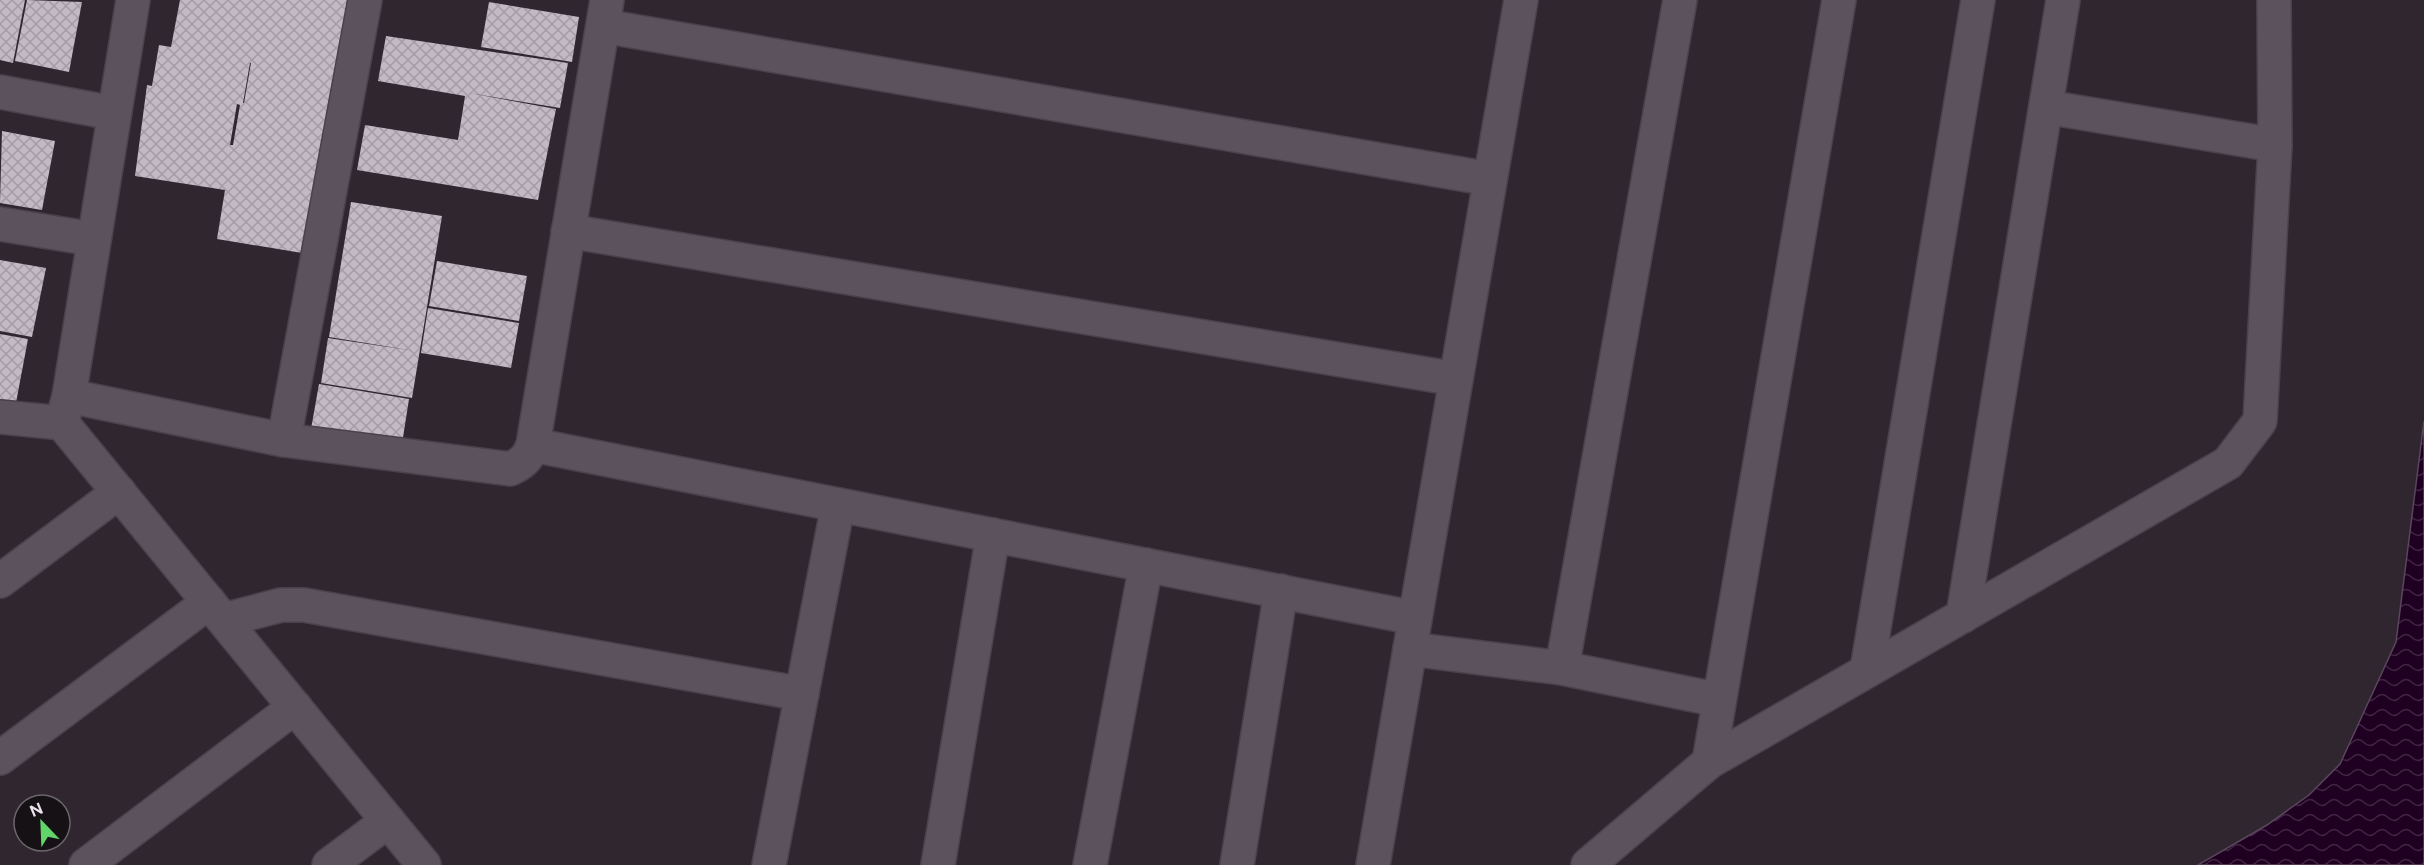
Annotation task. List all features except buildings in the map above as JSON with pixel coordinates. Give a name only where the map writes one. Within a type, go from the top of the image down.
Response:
[{"type":"street","points":[[133,0],[65,409],[119,492],[424,865]]},
{"type":"street","points":[[284,440],[365,0]]},
{"type":"street","points":[[1373,865],[1521,0]]},
{"type":"street","points":[[1562,668],[1680,0]]},
{"type":"street","points":[[1708,762],[1839,0]]},
{"type":"street","points":[[1868,670],[1978,0]]},
{"type":"street","points":[[1963,616],[2063,0]]},
{"type":"street","points":[[1588,865],[1708,762],[2228,463],[2260,421],[2275,145],[2274,0]]},
{"type":"street","points":[[0,417],[65,409],[510,469],[521,464],[528,457],[533,445],[605,13],[1490,179]]},
{"type":"street","points":[[0,92],[113,112]]},
{"type":"street","points":[[2046,107],[2275,145]]},
{"type":"street","points":[[0,224],[93,239]]},
{"type":"street","points":[[568,231],[1456,379]]},
{"type":"street","points":[[533,445],[1415,618]]},
{"type":"street","points":[[0,581],[119,492]]},
{"type":"street","points":[[769,865],[838,505]]},
{"type":"street","points":[[938,865],[993,535]]},
{"type":"street","points":[[1090,865],[1146,565]]},
{"type":"street","points":[[1237,865],[1281,591]]},
{"type":"street","points":[[0,758],[217,611],[281,605],[304,605],[802,694]]},
{"type":"street","points":[[1410,650],[1562,668],[1719,699]]},
{"type":"street","points":[[86,865],[295,707]]},
{"type":"street","points":[[329,865],[388,821]]},
{"type":"water","points":[[2424,421],[2424,865],[2198,865],[2267,825],[2309,795],[2340,764],[2396,642]]}]
